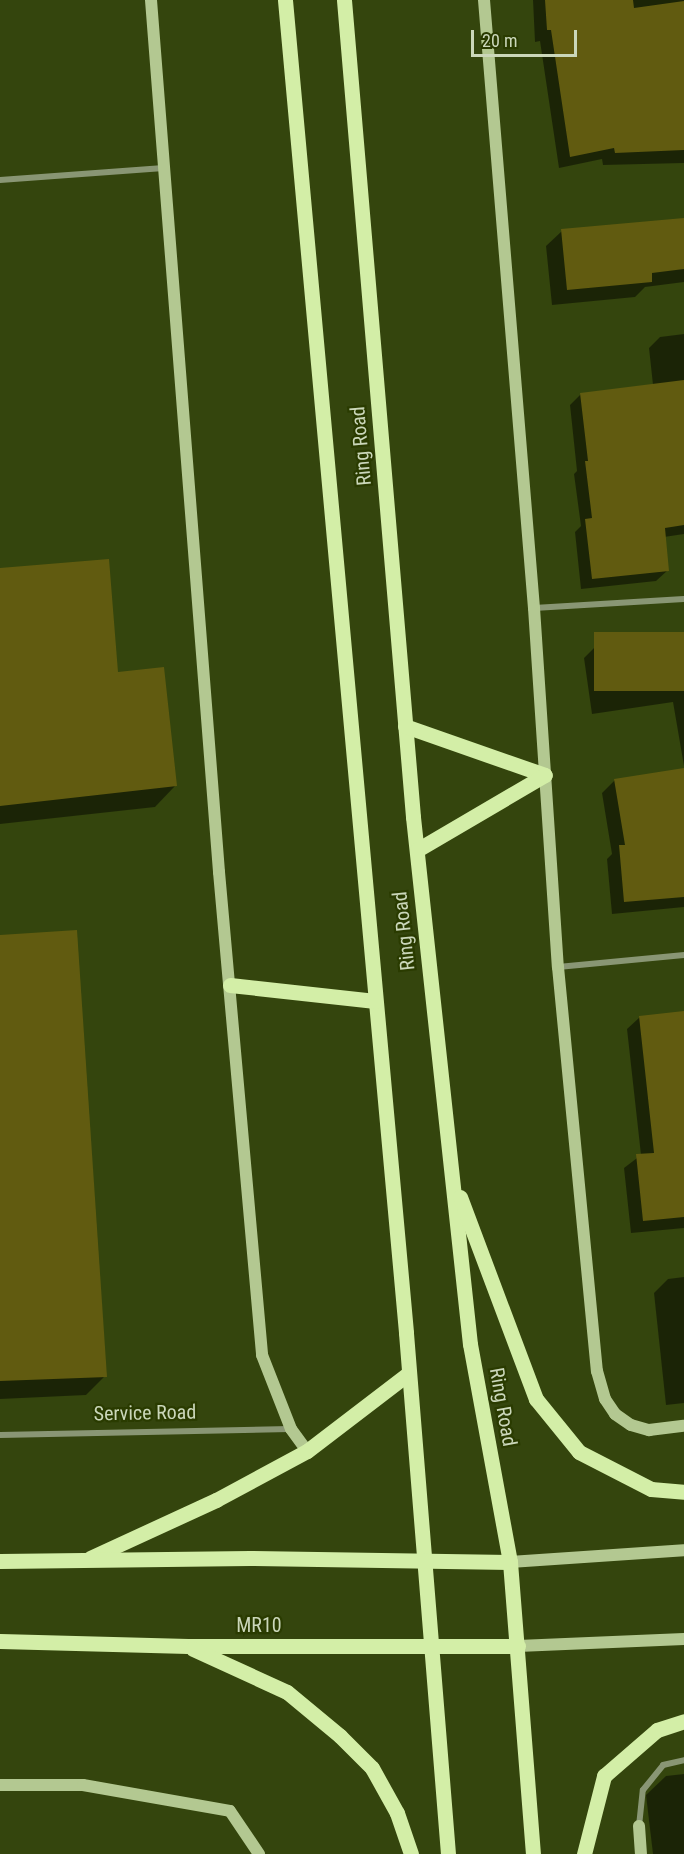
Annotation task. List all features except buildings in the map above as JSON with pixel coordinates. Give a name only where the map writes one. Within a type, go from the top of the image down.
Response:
[{"type":"main road","name":"Ring Road","points":[[285,0],[409,1373],[448,1854]]},
{"type":"main road","name":"Ring Road","points":[[344,0],[417,850],[470,1344],[510,1562],[533,1854]]},
{"type":"main road","points":[[405,726],[545,775]]},
{"type":"main road","points":[[417,850],[545,775]]},
{"type":"main road","points":[[230,985],[375,1001]]},
{"type":"main road","points":[[452,1175],[536,1399],[579,1452],[651,1489],[684,1492]]},
{"type":"main road","points":[[84,1561],[216,1500],[307,1451],[409,1373]]},
{"type":"main road","points":[[0,1561],[250,1558],[510,1562]]},
{"type":"main road","name":"MR10","points":[[0,1641],[188,1646],[518,1646]]},
{"type":"main road","points":[[188,1646],[287,1692],[340,1736],[372,1768],[398,1813],[411,1854]]},
{"type":"main road","points":[[584,1854],[604,1776],[657,1730],[684,1720]]},
{"type":"street","points":[[151,0],[262,1355],[291,1429],[307,1451]]},
{"type":"street","points":[[484,0],[534,608],[558,967],[597,1371],[605,1400],[615,1414],[631,1425],[649,1430],[684,1426]]},
{"type":"street","points":[[0,180],[165,168]]},
{"type":"street","points":[[534,608],[684,599]]},
{"type":"street","points":[[558,967],[684,955]]},
{"type":"street","name":"Service Road","points":[[0,1436],[291,1429]]},
{"type":"street","points":[[510,1562],[684,1550]]},
{"type":"street","points":[[518,1646],[684,1639]]},
{"type":"street","points":[[641,1854],[639,1826],[643,1790],[663,1765],[684,1760]]},
{"type":"street","points":[[0,1785],[83,1785],[230,1811],[260,1854]]}]
